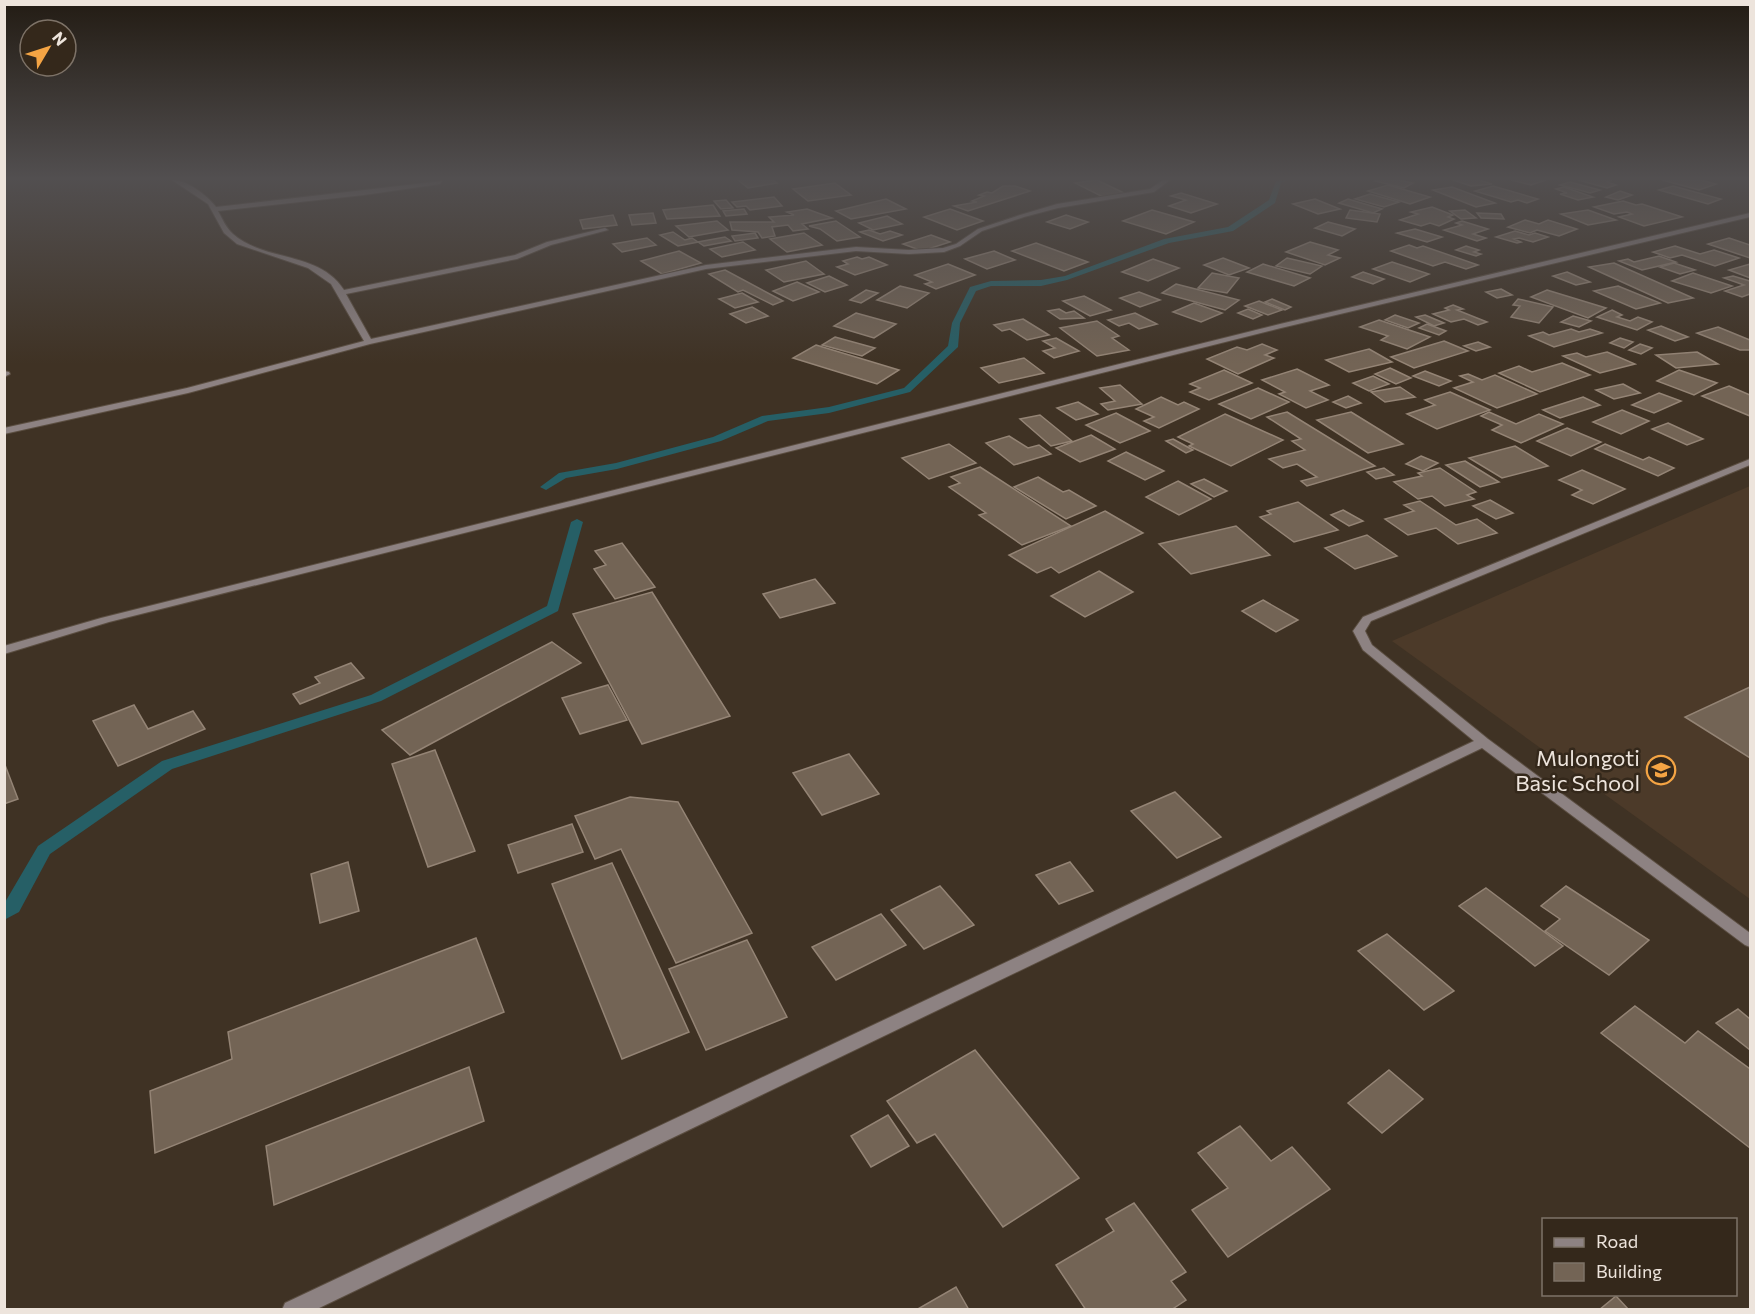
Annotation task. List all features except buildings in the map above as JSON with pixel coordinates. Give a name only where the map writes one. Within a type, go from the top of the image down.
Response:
[{"type":"street","points":[[238,241],[324,274],[335,283],[357,326],[369,342]]},
{"type":"street","points":[[340,293],[516,257],[556,241]]},
{"type":"street","points":[[4,430],[188,390],[369,342],[706,267],[856,249],[909,252],[944,250],[963,241]]},
{"type":"street","points":[[4,650],[105,620],[1280,326],[1639,241]]},
{"type":"street","points":[[1750,462],[1367,619],[1359,632],[1367,646],[1483,742],[1750,940]]},
{"type":"street","points":[[292,1310],[1483,742]]},
{"type":"shaded area","name":"Mulongoti Basic School","points":[[1750,486],[1750,899],[1392,641]]},
{"type":"waterway","points":[[546,487],[563,475],[617,466],[717,439],[766,418],[829,410],[907,390],[953,347],[956,323],[973,289],[991,284],[1041,283],[1067,278],[1166,241]]},
{"type":"waterway","points":[[4,914],[13,907],[44,850],[167,765],[376,698],[553,608],[577,522]]},
{"type":"place","name":"Mulongoti Basic School","points":[[1661,770]]}]
